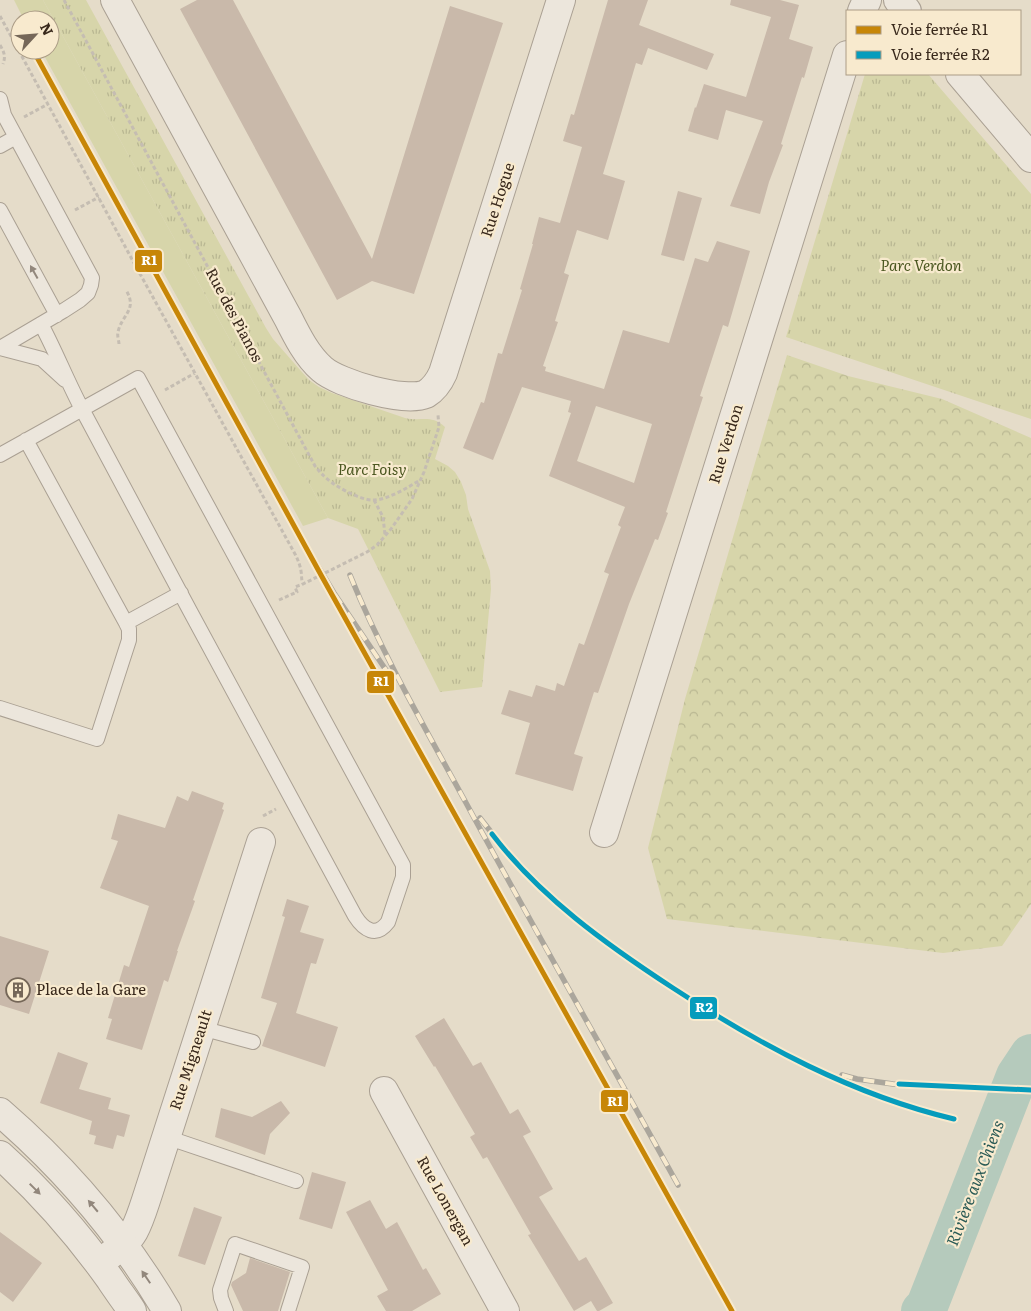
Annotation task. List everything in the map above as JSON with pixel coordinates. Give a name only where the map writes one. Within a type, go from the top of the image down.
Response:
[{"type":"street","name":"Rue Hogue","points":[[115,0],[310,355],[322,369],[334,377],[401,397],[426,394],[439,382],[447,362],[561,0]]},
{"type":"street","points":[[898,0],[906,10]]},
{"type":"street","name":"Rue Verdon","points":[[604,833],[846,58]]},
{"type":"street","points":[[961,75],[1031,158]]},
{"type":"street","name":"Rue Migneault","points":[[99,1263],[122,1244],[137,1225],[261,842]]},
{"type":"street","name":"Rue Lonergan","points":[[384,1091],[505,1311]]},
{"type":"street","points":[[0,1112],[34,1143],[75,1185],[106,1221],[167,1311]]},
{"type":"street","points":[[0,1155],[50,1204],[99,1263],[132,1311]]},
{"type":"lane","points":[[0,99],[2,115],[92,278],[88,293],[80,300],[0,348]]},
{"type":"lane","points":[[0,146],[16,138]]},
{"type":"lane","points":[[0,210],[57,314]]},
{"type":"lane","points":[[0,455],[26,440],[82,409],[138,378],[403,865],[403,877],[388,922],[384,928],[372,931],[360,923],[355,916],[82,409],[67,382],[41,324]]},
{"type":"lane","points":[[0,348],[42,359],[67,382]]},
{"type":"lane","points":[[0,708],[97,739],[129,640],[129,629],[126,622],[26,440]]},
{"type":"lane","points":[[126,622],[181,593]]},
{"type":"lane","points":[[202,1028],[253,1042]]},
{"type":"lane","points":[[166,1137],[296,1180]]},
{"type":"lane","points":[[226,1311],[220,1290],[235,1244],[302,1267],[288,1311]]},
{"type":"path","name":"Rue des Pianos","points":[[64,0],[315,466],[322,475],[348,492],[374,500]]},
{"type":"path","points":[[0,16],[195,374],[296,554],[300,564],[303,584]]},
{"type":"path","points":[[0,45],[5,59],[3,64]]},
{"type":"path","points":[[31,114],[48,104]]},
{"type":"path","points":[[81,207],[99,197]]},
{"type":"path","points":[[119,344],[117,334],[131,304],[131,298],[126,290]]},
{"type":"path","points":[[179,382],[195,374]]},
{"type":"path","points":[[275,602],[297,592],[295,587],[367,552],[377,545],[412,499],[436,439],[439,417]]},
{"type":"path","points":[[385,535],[383,517],[374,500],[403,490],[420,480]]},
{"type":"green space","points":[[14,0],[43,0],[49,10],[19,10]]},
{"type":"green space","name":"Parc Foisy","points":[[43,0],[86,0],[266,328],[273,339],[309,380],[332,393],[405,418],[430,419],[445,427],[435,459],[455,472],[461,482],[466,495],[468,509],[490,571],[491,589],[482,687],[440,692],[358,529],[328,518],[60,31],[60,10],[49,10]]},
{"type":"green space","points":[[60,31],[328,518],[303,526],[47,60],[60,60]]},
{"type":"green space","name":"Parc Verdon","points":[[865,75],[929,75],[1031,194],[1031,419],[786,337]]},
{"type":"green space","points":[[787,355],[848,376],[942,399],[1031,438],[1031,904],[1002,946],[943,953],[667,919],[648,848],[685,699]]},
{"type":"building","points":[[197,0],[233,0],[372,259],[450,6],[503,23],[414,294],[372,281],[337,300],[180,9]]},
{"type":"building","points":[[608,0],[648,0],[639,25],[714,54],[707,70],[648,48],[642,65],[636,63],[603,174],[625,181],[608,240],[577,230],[564,273],[569,275],[555,321],[558,322],[543,366],[546,367],[545,371],[604,389],[623,330],[669,343],[695,258],[708,262],[717,241],[750,251],[728,327],[723,325],[700,396],[703,397],[666,512],[668,513],[658,540],[655,539],[629,604],[598,693],[594,692],[574,754],[583,757],[573,791],[515,774],[530,723],[501,714],[509,690],[532,697],[536,685],[555,691],[557,683],[564,686],[579,643],[584,645],[609,574],[604,572],[621,527],[618,525],[625,507],[549,476],[571,413],[568,412],[571,401],[522,387],[493,460],[463,448],[481,402],[484,403],[498,353],[502,354],[522,290],[520,289],[539,217],[560,223],[582,147],[563,141],[571,114],[574,115]],"holes":[[[596,406],[652,424],[634,483],[577,461]]]},
{"type":"building","points":[[731,0],[780,0],[799,5],[789,39],[813,47],[760,214],[730,206],[763,121],[726,110],[718,140],[688,131],[704,84],[746,97],[771,17],[730,5]]},
{"type":"building","points":[[678,191],[702,198],[684,261],[661,255]]},
{"type":"building","points":[[192,791],[224,803],[222,809],[224,810],[193,900],[195,901],[168,982],[164,980],[142,1050],[106,1039],[112,1019],[108,1018],[124,965],[129,967],[149,906],[100,888],[118,841],[111,839],[118,814],[165,828],[177,796],[188,801]]},
{"type":"building","points":[[287,899],[309,906],[300,932],[324,939],[316,964],[311,963],[296,1013],[338,1027],[325,1067],[262,1046],[277,1003],[261,998],[285,917],[282,916]]},
{"type":"building","name":"Place de la Gare","points":[[0,936],[49,951],[29,1014],[0,1005]]},
{"type":"building","points":[[444,1018],[473,1066],[481,1062],[510,1114],[518,1109],[531,1132],[523,1136],[553,1189],[539,1197],[579,1261],[586,1257],[613,1303],[599,1311],[597,1311],[591,1301],[574,1311],[528,1235],[531,1234],[487,1157],[483,1159],[470,1137],[475,1134],[415,1036]]},
{"type":"building","points":[[58,1052],[88,1063],[79,1089],[111,1098],[108,1109],[130,1115],[124,1137],[117,1135],[113,1149],[94,1144],[96,1136],[89,1134],[92,1121],[40,1103]]},
{"type":"building","points":[[281,1101],[290,1113],[270,1134],[265,1155],[215,1137],[221,1108],[252,1117]]},
{"type":"building","points":[[312,1172],[346,1182],[332,1229],[299,1219]]},
{"type":"building","points":[[370,1200],[386,1229],[397,1222],[423,1270],[426,1268],[441,1294],[412,1311],[386,1311],[377,1296],[388,1290],[346,1212]]},
{"type":"building","points":[[194,1207],[222,1217],[205,1265],[178,1256]]},
{"type":"building","points":[[0,1232],[42,1263],[13,1302],[0,1292]]},
{"type":"building","points":[[250,1258],[290,1272],[278,1311],[243,1311],[231,1285],[232,1282],[246,1273]]},
{"type":"waterway","name":"Rivière aux Chiens","points":[[922,1311],[927,1306],[1017,1076],[1031,1055]]},
{"type":"railway","points":[[301,538],[334,593],[390,676]]},
{"type":"railway","points":[[350,575],[376,633],[419,717],[678,1185]]},
{"type":"railway","points":[[480,818],[504,848],[558,902],[617,950],[680,993],[770,1046],[829,1075],[891,1100],[954,1119]]},
{"type":"railway","points":[[842,1075],[893,1084],[1031,1090]]},
{"type":"rail line","name":"R1","points":[[38,60],[321,575],[732,1311]]},
{"type":"rail line","name":"R2","points":[[492,834],[531,879],[599,937],[706,1009],[808,1066],[844,1082],[916,1109],[954,1119]]},
{"type":"rail line","name":"R2","points":[[899,1084],[1031,1090]]},
{"type":"place","name":"Place de la Gare","points":[[18,990]]}]
